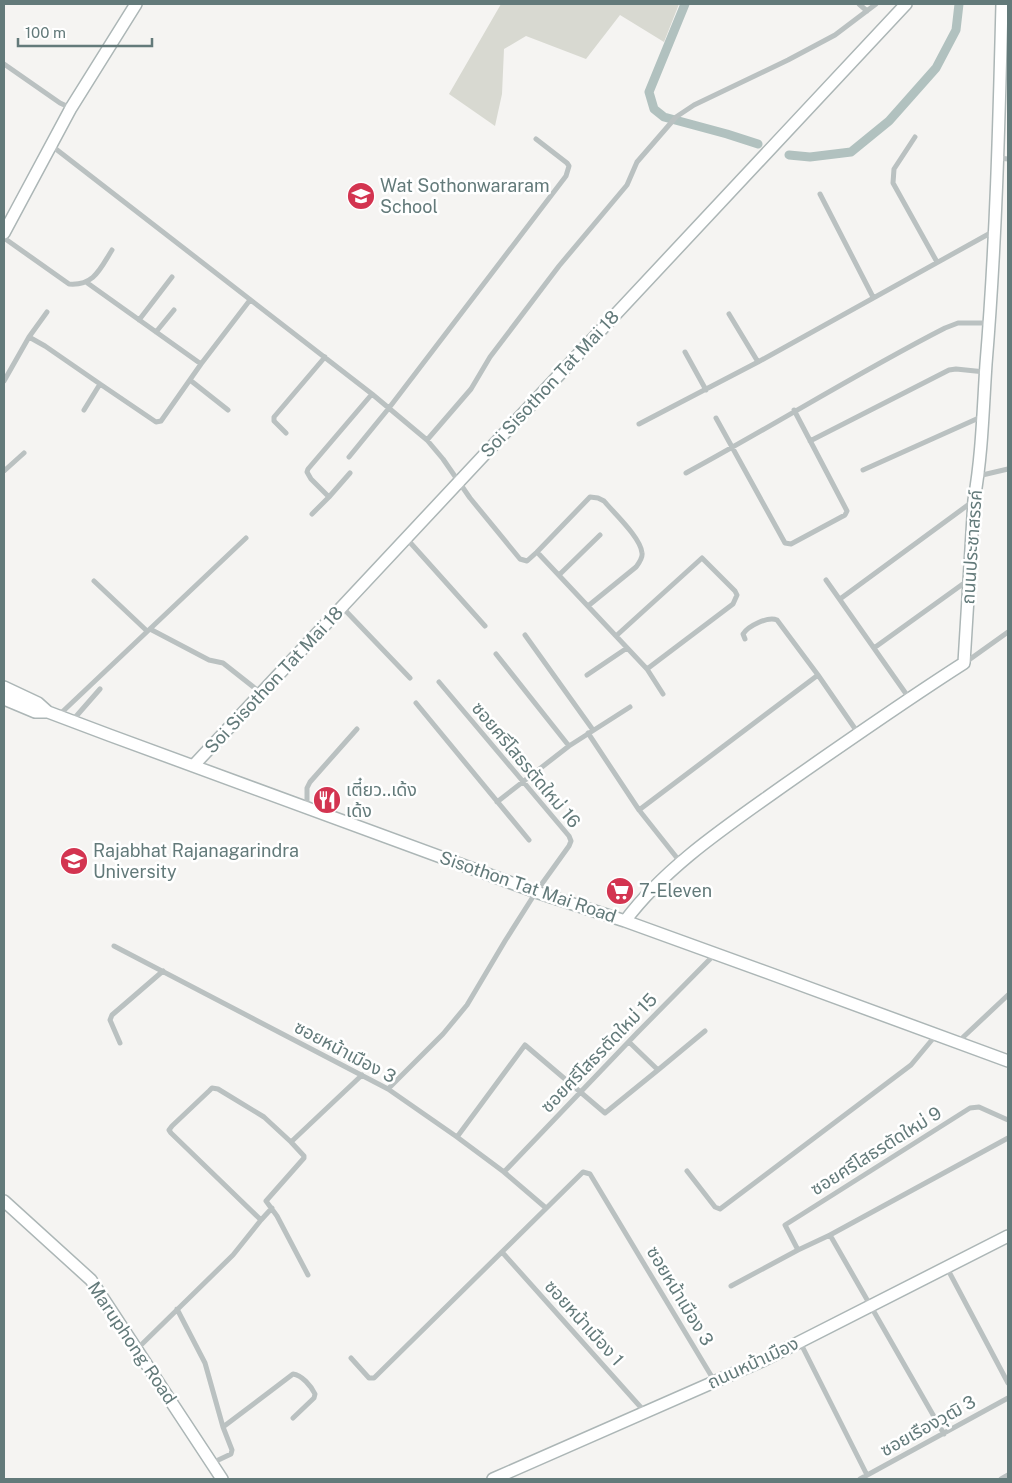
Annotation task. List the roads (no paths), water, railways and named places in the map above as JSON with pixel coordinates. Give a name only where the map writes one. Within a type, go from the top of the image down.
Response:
[{"type":"street","points":[[4,233],[71,108],[136,4]]},
{"type":"street","points":[[859,4],[867,11]]},
{"type":"street","points":[[427,440],[471,389],[490,357],[559,266],[627,185],[637,162],[676,117],[694,105],[835,35],[876,4]]},
{"type":"street","name":"Soi Sisothon Tat Mai 18","points":[[194,765],[906,4]]},
{"type":"street","name":"ถนนประชาสรรค์","points":[[964,663],[974,500],[984,416],[995,231],[1004,159],[1002,4]]},
{"type":"street","points":[[4,64],[60,104],[71,108]]},
{"type":"street","points":[[915,137],[894,170],[893,183],[937,262]]},
{"type":"street","points":[[349,456],[389,408],[566,176],[569,166],[567,163],[536,139]]},
{"type":"street","points":[[51,146],[372,394],[427,440],[443,459],[458,483],[520,559],[527,560],[537,552],[590,497],[604,501],[638,542],[642,552],[641,559],[636,567],[588,606]]},
{"type":"street","points":[[820,194],[873,297]]},
{"type":"street","points":[[639,424],[758,362],[995,231]]},
{"type":"street","points":[[4,238],[69,284],[80,285],[91,280],[112,250]]},
{"type":"street","points":[[139,320],[172,277]]},
{"type":"street","points":[[86,282],[201,364]]},
{"type":"street","points":[[29,337],[156,422],[164,418],[201,364],[250,300]]},
{"type":"street","points":[[156,332],[174,310]]},
{"type":"street","points":[[4,381],[29,337],[47,312]]},
{"type":"street","points":[[730,314],[758,362]]},
{"type":"street","points":[[686,473],[732,448],[794,410],[945,328],[958,323],[990,323]]},
{"type":"street","points":[[686,352],[706,390]]},
{"type":"street","points":[[286,434],[274,421],[274,417],[324,357]]},
{"type":"street","points":[[810,441],[949,370],[986,372]]},
{"type":"street","points":[[190,380],[228,410]]},
{"type":"street","points":[[84,410],[100,384]]},
{"type":"street","points":[[328,497],[308,475],[308,469],[372,394]]},
{"type":"street","points":[[716,418],[785,543],[791,544],[845,515],[847,511],[794,410]]},
{"type":"street","points":[[863,470],[984,416]]},
{"type":"street","points":[[4,471],[24,453]]},
{"type":"street","points":[[978,476],[1008,469]]},
{"type":"street","points":[[312,514],[350,473]]},
{"type":"street","points":[[840,599],[974,500]]},
{"type":"street","points":[[559,575],[600,535]]},
{"type":"street","points":[[59,716],[246,538]]},
{"type":"street","points":[[406,539],[484,626]]},
{"type":"street","points":[[537,552],[647,669],[663,694]]},
{"type":"street","points":[[616,636],[702,558],[735,591],[734,604],[647,669]]},
{"type":"street","points":[[826,580],[909,698]]},
{"type":"street","points":[[874,648],[969,580]]},
{"type":"street","points":[[94,581],[148,630],[209,660],[223,663],[261,694]]},
{"type":"street","points":[[342,607],[410,678]]},
{"type":"street","points":[[745,639],[742,634],[746,629],[769,618],[777,620],[858,733]]},
{"type":"street","points":[[625,921],[648,893],[681,863],[728,826],[858,733],[1008,632]]},
{"type":"street","points":[[525,635],[591,731],[639,810],[681,863]]},
{"type":"street","points":[[587,675],[627,648]]},
{"type":"street","points":[[496,654],[569,746]]},
{"type":"street","points":[[639,810],[818,675]]},
{"type":"street","name":"ซอยศรีโสธรตัดใหม่ 16","points":[[438,682],[569,836],[571,841],[569,846],[536,892]]},
{"type":"street","name":"Sisothon Tat Mai Road","points":[[4,687],[38,703],[48,712]]},
{"type":"street","points":[[72,721],[100,689]]},
{"type":"street","name":"Sisothon Tat Mai Road","points":[[4,699],[35,712],[48,712],[536,892],[625,921],[1008,1061]]},
{"type":"street","points":[[416,703],[529,840]]},
{"type":"street","points":[[497,802],[569,746],[630,707]]},
{"type":"street","points":[[307,807],[307,788],[310,782],[357,729]]},
{"type":"street","points":[[388,1089],[443,1034],[467,1005],[536,892]]},
{"type":"street","name":"ซอยหน้าเมือง 3","points":[[114,946],[388,1089],[504,1172],[546,1208]]},
{"type":"street","name":"ซอยศรีโสธรตัดใหม่ 15","points":[[504,1172],[715,954]]},
{"type":"street","points":[[120,1043],[110,1020],[112,1015],[163,971]]},
{"type":"street","points":[[958,1042],[1008,995]]},
{"type":"street","points":[[457,1137],[525,1045],[605,1113],[705,1031]]},
{"type":"street","points":[[687,1171],[715,1207],[720,1209],[910,1065],[937,1034]]},
{"type":"street","points":[[629,1042],[658,1070]]},
{"type":"street","points":[[291,1142],[362,1075]]},
{"type":"street","points":[[261,1220],[171,1133],[170,1130],[212,1088],[218,1089],[264,1117],[304,1156],[266,1203],[272,1208],[308,1275]]},
{"type":"street","name":"ซอยศรีโสธรตัดใหม่ 9","points":[[798,1250],[785,1225],[970,1108],[979,1107],[1008,1120]]},
{"type":"street","points":[[731,1286],[830,1235],[1008,1138]]},
{"type":"street","name":"ซอยหน้าเมือง 3","points":[[351,1358],[369,1378],[374,1378],[583,1172],[590,1174],[715,1382]]},
{"type":"street","name":"Maruphong Road","points":[[4,1201],[91,1280],[222,1479]]},
{"type":"street","points":[[137,1349],[233,1254],[272,1208]]},
{"type":"street","points":[[830,1235],[944,1434]]},
{"type":"street","name":"ถนนหน้าเมือง","points":[[493,1479],[764,1360],[1008,1236]]},
{"type":"street","name":"ซอยหน้าเมือง 1","points":[[502,1252],[645,1412]]},
{"type":"street","points":[[948,1268],[1008,1383]]},
{"type":"street","points":[[177,1309],[205,1363],[223,1427],[232,1450],[231,1454],[212,1463]]},
{"type":"street","points":[[800,1342],[867,1475]]},
{"type":"street","points":[[223,1427],[293,1374],[296,1374],[315,1394],[314,1398],[293,1418]]},
{"type":"street","name":"ซอยเรืองวุฒิ 3","points":[[860,1479],[1008,1398]]},
{"type":"street","points":[[1001,1479],[1008,1476]]},
{"type":"waterway","points":[[685,4],[649,92],[654,109],[664,117],[758,144]]},
{"type":"waterway","points":[[789,155],[810,157],[851,152],[889,121],[936,68],[956,30],[959,4]]},
{"type":"place","name":"Wat Sothonwararam School","points":[[361,196]]},
{"type":"place","name":"เตี๋ยว..เด้ง เด้ง","points":[[327,800]]},
{"type":"place","name":"Rajabhat Rajanagarindra University","points":[[74,861]]},
{"type":"place","name":"7-Eleven","points":[[620,891]]}]
